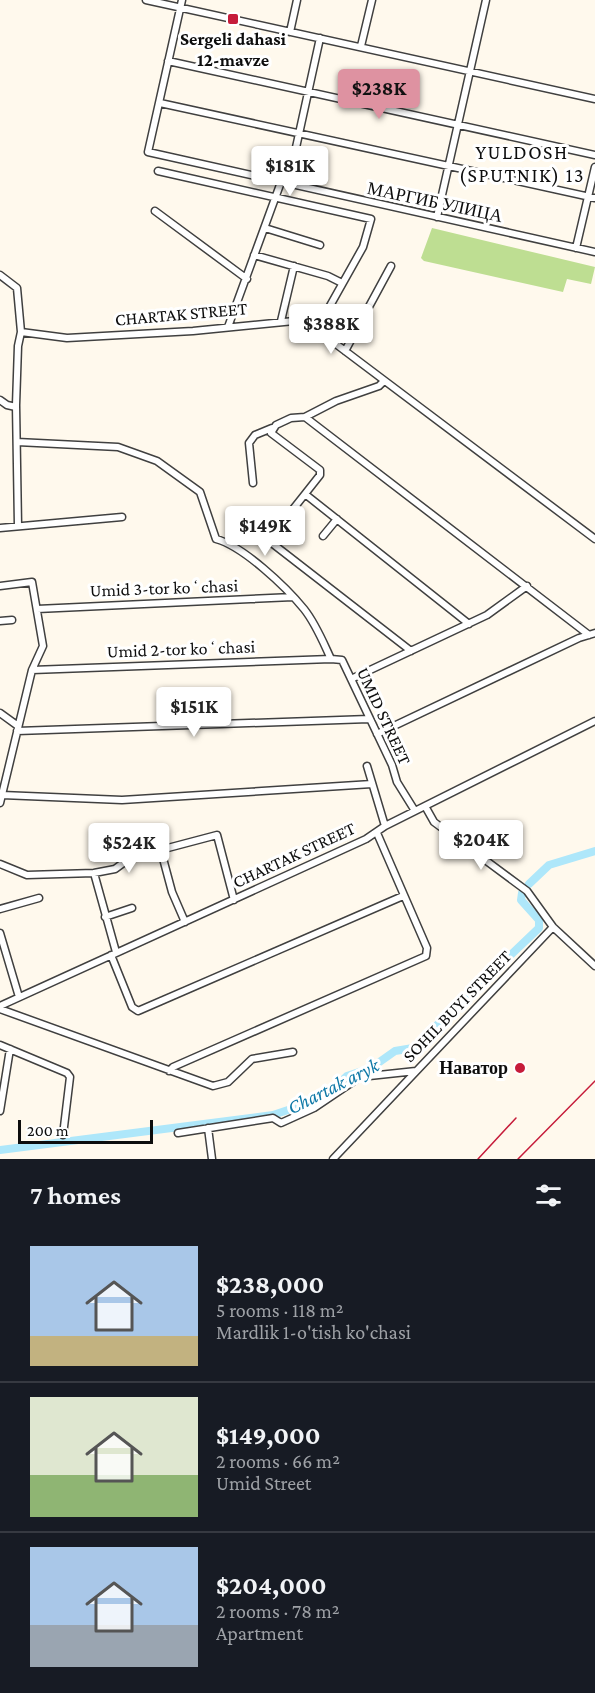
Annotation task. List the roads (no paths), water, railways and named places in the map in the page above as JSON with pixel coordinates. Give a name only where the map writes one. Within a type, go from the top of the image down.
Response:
[{"type":"street","points":[[146,0],[181,4],[290,32],[595,99]]},
{"type":"street","points":[[290,32],[297,0]]},
{"type":"street","points":[[361,46],[372,0]]},
{"type":"street","points":[[437,218],[486,0]]},
{"type":"street","points":[[181,4],[160,102],[448,168],[592,198]]},
{"type":"street","points":[[228,327],[275,198],[284,183],[300,134],[320,38]]},
{"type":"street","points":[[168,62],[595,155]]},
{"type":"street","name":"МАРГИБ УЛИЦА","points":[[160,102],[148,152],[595,252]]},
{"type":"street","points":[[576,248],[592,198],[595,167]]},
{"type":"street","points":[[158,171],[371,219],[363,247],[340,282],[316,329]]},
{"type":"street","points":[[155,211],[247,279]]},
{"type":"street","points":[[264,228],[320,245]]},
{"type":"street","points":[[254,255],[340,282]]},
{"type":"street","points":[[281,321],[294,266]]},
{"type":"street","points":[[345,351],[391,266]]},
{"type":"street","points":[[0,275],[17,288],[21,332],[18,346],[16,407],[18,526]]},
{"type":"street","name":"CHARTAK STREET","points":[[21,332],[67,338],[228,327],[301,319],[595,539]]},
{"type":"street","points":[[305,417],[336,401],[379,386],[384,381]]},
{"type":"street","points":[[0,400],[16,407]]},
{"type":"street","points":[[253,483],[249,443],[255,435],[295,416],[305,417],[592,634],[377,734]]},
{"type":"street","points":[[272,428],[273,435],[320,470],[320,475],[290,513]]},
{"type":"street","name":"UMID STREET","points":[[17,442],[118,447],[157,461],[200,492],[216,540],[235,546],[293,597],[319,631],[331,659],[341,660],[377,734],[397,782],[415,811]]},
{"type":"street","points":[[305,494],[469,624]]},
{"type":"street","points":[[0,528],[122,517]]},
{"type":"street","points":[[322,536],[337,519]]},
{"type":"street","points":[[246,524],[411,651]]},
{"type":"street","points":[[0,586],[32,582],[43,646],[32,670],[2,786],[0,803]]},
{"type":"street","points":[[351,679],[469,624],[507,603],[527,586]]},
{"type":"street","name":"Umid 3-tor koʻchasi","points":[[37,609],[293,597]]},
{"type":"street","points":[[0,621],[12,620]]},
{"type":"street","name":"Umid 2-tor koʻchasi","points":[[32,670],[331,659]]},
{"type":"street","points":[[0,713],[18,729],[369,719]]},
{"type":"street","name":"CHARTAK STREET","points":[[0,1007],[377,833],[385,826],[595,721]]},
{"type":"street","points":[[367,766],[385,826]]},
{"type":"street","points":[[2,795],[122,800],[372,784]]},
{"type":"street","points":[[425,806],[434,822],[528,891],[553,927],[595,966]]},
{"type":"street","points":[[170,1071],[173,1067],[426,956],[427,948],[377,833]]},
{"type":"street","points":[[0,864],[27,875],[94,873],[115,869],[130,858],[218,835],[234,900]]},
{"type":"street","points":[[161,851],[172,892],[185,922]]},
{"type":"street","points":[[94,873],[113,953],[132,1007],[138,1011],[403,896]]},
{"type":"street","points":[[0,909],[39,898]]},
{"type":"street","points":[[105,917],[132,908]]},
{"type":"street","name":"SOHIL BUYI STREET","points":[[333,1159],[553,927]]},
{"type":"street","points":[[0,933],[19,997]]},
{"type":"street","points":[[0,1007],[213,1086],[228,1082],[252,1059],[293,1052]]},
{"type":"street","points":[[0,1045],[67,1073],[70,1077],[63,1135]]},
{"type":"street","points":[[0,1111],[10,1049]]},
{"type":"street","points":[[0,1063],[8,1059]]},
{"type":"street","points":[[178,1133],[273,1118],[280,1123],[314,1108],[360,1077],[416,1071]]},
{"type":"street","points":[[208,1128],[212,1159]]},
{"type":"waterway","name":"Chartak aryk","points":[[529,884],[549,865],[595,851]]},
{"type":"waterway","name":"Chartak aryk","points":[[0,1150],[273,1115],[306,1104],[332,1090],[347,1076],[371,1068],[395,1051],[413,1048],[539,928],[539,920],[521,900],[522,893]]},
{"type":"railway","points":[[518,1159],[595,1081]]},
{"type":"railway","points":[[478,1159],[516,1118]]},
{"type":"place","name":"Sergeli dahasi 12-mavze","points":[[233,19]]},
{"type":"place","name":"Наватор","points":[[520,1068]]},
{"type":"district","name":"YULDOSH (SPUTNIK) 13","points":[[522,164]]}]
